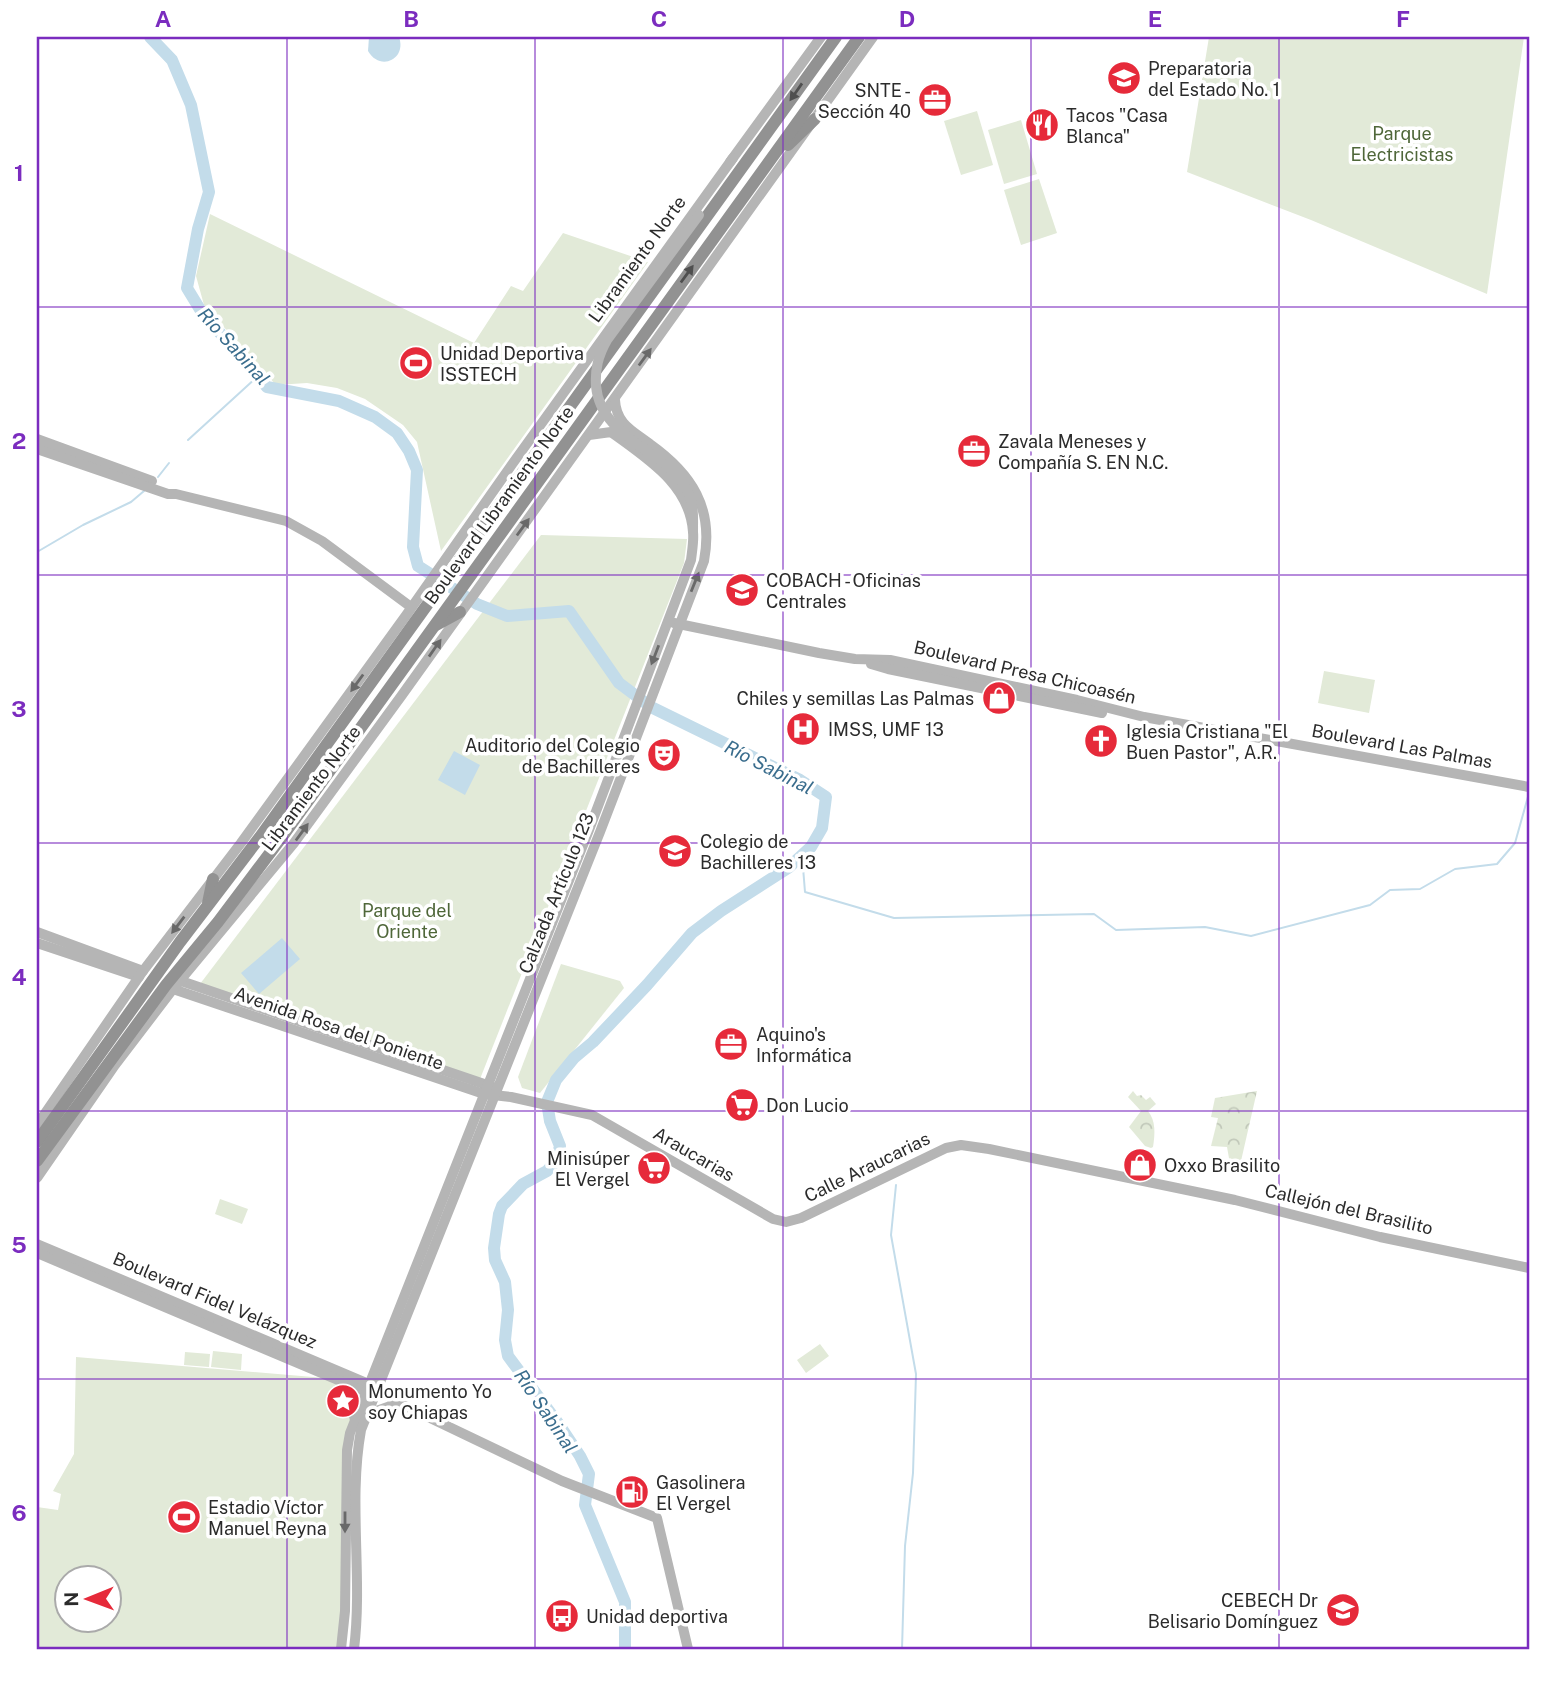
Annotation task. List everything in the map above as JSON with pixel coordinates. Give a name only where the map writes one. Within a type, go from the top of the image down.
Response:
[{"type":"highway","name":"Boulevard Libramiento Norte","points":[[37,1142],[144,977],[207,907],[260,837],[448,560],[463,551],[836,37]]},
{"type":"highway","name":"Boulevard Libramiento Norte","points":[[37,1161],[172,987],[433,627],[457,609],[475,579],[859,37]]},
{"type":"highway","points":[[767,164],[815,119]]},
{"type":"highway","points":[[262,863],[266,877]]},
{"type":"highway","points":[[207,907],[213,879]]},
{"type":"street","points":[[693,531],[692,506],[688,493],[665,464],[616,428],[607,417],[600,403],[595,375],[597,361],[607,340],[699,215],[733,158],[821,37]]},
{"type":"street","points":[[475,579],[615,400],[873,37]]},
{"type":"street","name":"Libramiento Norte","points":[[448,560],[733,158]]},
{"type":"street","name":"Calzada Artículo 123","points":[[372,1390],[673,623],[705,553],[705,526],[697,491],[675,463],[623,424],[617,413],[615,400]]},
{"type":"street","name":"Calzada Artículo 123","points":[[589,435],[611,432],[657,466],[674,484],[688,507],[693,531],[691,560],[673,623]]},
{"type":"street","points":[[37,439],[157,483],[176,494]]},
{"type":"street","points":[[37,449],[168,494],[286,521],[322,541],[411,607]]},
{"type":"street","points":[[395,595],[427,592]]},
{"type":"street","points":[[37,1125],[411,607],[427,592]]},
{"type":"street","name":"Libramiento Norte","points":[[37,1178],[172,987],[266,877],[402,695],[457,609]]},
{"type":"street","name":"Boulevard Presa Chicoasén","points":[[673,623],[855,659],[890,660],[1144,717]]},
{"type":"street","name":"Boulevard Las Palmas","points":[[1144,717],[1525,786]]},
{"type":"street","points":[[37,932],[144,977]]},
{"type":"street","points":[[37,943],[144,977]]},
{"type":"street","name":"Avenida Rosa del Poniente","points":[[172,987],[491,1091]]},
{"type":"street","name":"Araucarias","points":[[491,1091],[592,1115],[773,1219],[786,1222],[801,1218]]},
{"type":"street","name":"Calle Araucarias","points":[[801,1218],[946,1148],[961,1145],[1160,1184]]},
{"type":"street","name":"Callejón del Brasilito","points":[[1160,1184],[1235,1199],[1380,1237],[1529,1268]]},
{"type":"street","name":"Boulevard Fidel Velázquez","points":[[37,1244],[372,1390]]},
{"type":"street","name":"Boulevard Fidel Velázquez","points":[[37,1253],[343,1382],[372,1390]]},
{"type":"street","points":[[343,1382],[351,1399],[355,1422]]},
{"type":"street","points":[[372,1390],[570,1484],[657,1518],[688,1649]]},
{"type":"street","points":[[354,1649],[358,1619],[357,1452],[372,1390]]},
{"type":"street","points":[[341,1649],[345,1611],[346,1450],[355,1422],[372,1390]]},
{"type":"street","points":[[368,1414],[395,1401]]},
{"type":"green space","name":"Parque Electricistas","points":[[1209,37],[1524,37],[1487,294],[1311,220],[1187,172]]},
{"type":"green space","points":[[977,111],[993,165],[961,175],[944,121]]},
{"type":"green space","points":[[1021,120],[1037,174],[1004,184],[988,130]]},
{"type":"green space","points":[[1039,179],[1057,233],[1021,245],[1004,190]]},
{"type":"green space","name":"Unidad Deportiva ISSTECH","points":[[210,214],[474,343],[511,286],[523,291],[563,233],[648,262],[441,551],[417,442],[403,425],[365,399],[337,388],[307,383],[276,385],[204,305],[196,276]]},
{"type":"green space","name":"Parque del Oriente","points":[[541,535],[687,539],[684,563],[480,1079],[200,984]]},
{"type":"green space","points":[[1324,671],[1375,680],[1369,713],[1318,703]]},
{"type":"green space","points":[[561,964],[620,981],[624,988],[540,1093],[522,1088],[518,1077]]},
{"type":"green space","points":[[1133,1091],[1146,1100],[1150,1097],[1156,1104],[1148,1111],[1154,1128],[1151,1148],[1145,1146],[1129,1127],[1141,1111],[1128,1097]]},
{"type":"green space","points":[[1257,1091],[1241,1161],[1232,1175],[1227,1147],[1211,1146],[1218,1118],[1211,1117],[1215,1098]]},
{"type":"green space","points":[[220,1199],[248,1209],[242,1224],[215,1214]]},
{"type":"green space","points":[[820,1344],[829,1356],[806,1373],[797,1360]]},
{"type":"green space","points":[[213,1351],[242,1354],[241,1370],[211,1367]]},
{"type":"green space","points":[[185,1352],[210,1354],[209,1367],[184,1365]]},
{"type":"green space","points":[[76,1357],[325,1378],[345,1394],[352,1420],[338,1649],[37,1649],[37,1507],[58,1510],[61,1494],[53,1491],[74,1454]]},
{"type":"water","points":[[369,37],[399,37],[400,45],[396,57],[385,62],[373,57],[368,51]]},
{"type":"water","points":[[454,751],[480,765],[465,795],[438,780]]},
{"type":"water","points":[[282,938],[300,959],[259,994],[241,973]]},
{"type":"waterway","name":"Río Sabinal","points":[[150,37],[172,60],[191,105],[209,192],[198,229],[187,288],[201,311],[267,387],[339,401],[375,417],[397,433],[417,470],[413,547],[418,566],[477,604],[507,616],[569,611],[619,683],[651,707],[800,780],[826,797],[822,828],[811,847],[788,868],[692,933],[647,985],[593,1042],[574,1058],[556,1080],[547,1102],[550,1121],[560,1146],[556,1161],[547,1171],[523,1184],[502,1206],[499,1214],[494,1248],[495,1260],[505,1282],[508,1310],[505,1340],[508,1356],[558,1423],[589,1474],[585,1505],[625,1602],[625,1649]]},
{"type":"waterway","points":[[188,440],[258,376]]},
{"type":"waterway","points":[[158,477],[169,463]]},
{"type":"waterway","points":[[37,552],[83,525],[131,502],[144,491]]},
{"type":"waterway","points":[[802,855],[805,892],[894,918],[1094,914],[1116,930],[1205,927],[1251,936],[1370,905],[1390,890],[1420,889],[1455,869],[1497,864],[1515,843],[1529,793]]},
{"type":"waterway","points":[[896,1185],[891,1235],[916,1374],[913,1473],[905,1546],[902,1649]]},
{"type":"place","name":"Preparatoria del Estado No. 1","points":[[1124,78]]},
{"type":"place","name":"SNTE - Sección 40","points":[[935,100]]},
{"type":"place","name":"Tacos \"Casa Blanca\"","points":[[1042,125]]},
{"type":"place","name":"Unidad Deportiva ISSTECH","points":[[416,363]]},
{"type":"place","name":"Zavala Meneses y Compañía S. EN N.C.","points":[[974,451]]},
{"type":"place","name":"COBACH - Oficinas Centrales","points":[[742,590]]},
{"type":"place","name":"Chiles y semillas Las Palmas","points":[[999,698]]},
{"type":"place","name":"IMSS, UMF 13","points":[[803,729]]},
{"type":"place","name":"Iglesia Cristiana \"El Buen Pastor\", A.R.","points":[[1101,741]]},
{"type":"place","name":"Auditorio del Colegio de Bachilleres","points":[[664,755]]},
{"type":"place","name":"Colegio de Bachilleres 13","points":[[675,851]]},
{"type":"place","name":"Aquino's Informática","points":[[731,1044]]},
{"type":"place","name":"Don Lucio","points":[[742,1105]]},
{"type":"place","name":"Oxxo Brasilito","points":[[1140,1165]]},
{"type":"place","name":"Minisúper El Vergel","points":[[654,1168]]},
{"type":"place","name":"Monumento Yo soy Chiapas","points":[[343,1401]]},
{"type":"place","name":"Gasolinera El Vergel","points":[[632,1492]]},
{"type":"place","name":"Estadio Víctor Manuel Reyna","points":[[184,1517]]},
{"type":"place","name":"CEBECH Dr Belisario Domínguez","points":[[1343,1610]]},
{"type":"place","name":"Unidad deportiva","points":[[562,1616]]}]
